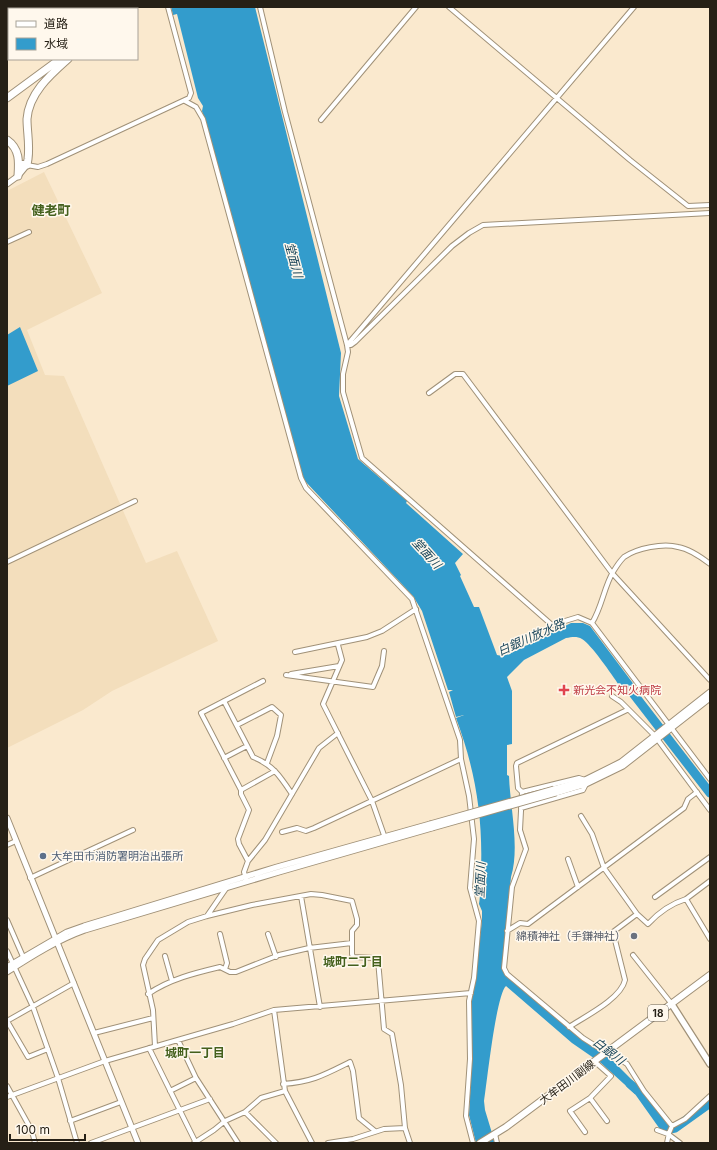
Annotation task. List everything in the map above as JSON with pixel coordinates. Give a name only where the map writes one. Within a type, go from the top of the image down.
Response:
[{"type":"highway","points":[[7,98],[59,60]]},
{"type":"highway","points":[[19,164],[26,165],[29,152],[28,118],[31,103],[43,84],[67,60]]},
{"type":"highway","points":[[7,94],[43,72]]},
{"type":"highway","points":[[7,140],[17,151],[19,164],[18,176]]},
{"type":"main road","name":"大牟田川副線","points":[[480,1143],[493,1135],[710,975]]},
{"type":"main road","points":[[671,1003],[710,1064]]},
{"type":"street","points":[[7,184],[18,176],[26,165],[38,167],[48,164],[189,98],[191,93],[168,7]]},
{"type":"street","points":[[260,7],[285,112],[347,345],[348,352],[343,374],[343,392],[362,458],[402,491],[552,625],[578,617],[592,623],[710,779]]},
{"type":"street","points":[[321,120],[416,7]]},
{"type":"street","points":[[449,7],[630,160],[688,206],[710,205]]},
{"type":"street","points":[[347,345],[556,97],[634,7]]},
{"type":"street","points":[[184,101],[196,107],[203,118],[301,478],[306,488],[410,597],[416,609],[460,740],[461,758],[469,796],[474,839],[470,888],[479,921],[472,993],[469,1001],[470,1059],[466,1116],[473,1143]]},
{"type":"street","points":[[347,345],[351,345],[355,342],[452,246],[483,225],[710,214]]},
{"type":"street","points":[[7,242],[29,232]]},
{"type":"street","points":[[429,393],[455,374],[463,374],[612,573],[710,680]]},
{"type":"street","points":[[7,562],[135,501]]},
{"type":"street","points":[[592,623],[612,573],[624,558],[631,553],[658,547],[678,546],[710,564]]},
{"type":"street","points":[[295,652],[338,645],[367,637],[377,633],[416,609]]},
{"type":"street","points":[[338,645],[342,660],[334,682],[323,704],[372,801],[385,839]]},
{"type":"street","points":[[339,666],[286,675],[373,687],[382,666],[384,651]]},
{"type":"street","points":[[248,861],[238,839],[249,810],[241,794],[241,790],[201,713],[263,681]]},
{"type":"street","points":[[7,967],[24,959],[67,932],[84,926],[586,782],[623,766],[710,692]]},
{"type":"street","points":[[612,696],[621,702],[627,710],[657,738],[710,810]]},
{"type":"street","points":[[671,726],[710,698]]},
{"type":"street","points":[[224,701],[253,757],[267,763],[275,771],[292,794]]},
{"type":"street","points":[[237,725],[272,707],[281,715],[277,736],[267,763]]},
{"type":"street","points":[[627,710],[517,763],[518,788],[522,792],[520,830],[526,849],[512,887],[504,968],[508,974],[583,1038],[627,1064],[644,1091],[672,1126]]},
{"type":"street","points":[[246,879],[244,872],[248,861],[265,840],[319,748],[338,732]]},
{"type":"street","points":[[224,758],[247,746]]},
{"type":"street","points":[[282,832],[297,828],[306,831],[461,758]]},
{"type":"street","points":[[241,790],[275,771]]},
{"type":"street","points":[[522,792],[579,778],[586,782]]},
{"type":"street","points":[[521,808],[583,790],[586,782]]},
{"type":"street","points":[[507,931],[520,923],[528,924],[684,808],[688,799],[697,792]]},
{"type":"street","points":[[581,816],[592,834],[604,868],[637,914],[648,924],[661,910],[676,902],[686,899],[710,881]]},
{"type":"street","points":[[7,818],[138,1143]]},
{"type":"street","points":[[30,878],[133,830]]},
{"type":"street","points":[[7,845],[16,841]]},
{"type":"street","points":[[655,897],[710,857]]},
{"type":"street","points":[[568,859],[578,887]]},
{"type":"street","points":[[207,916],[227,885]]},
{"type":"street","points":[[155,1046],[153,1018],[143,965],[145,959],[158,940],[188,922],[252,905],[301,896],[322,894],[352,901],[357,919],[357,925],[352,931],[352,957],[375,958],[378,960],[384,1028],[392,1034],[405,1128],[410,1143]]},
{"type":"street","points":[[301,896],[320,1007]]},
{"type":"street","points":[[686,899],[708,932],[710,940]]},
{"type":"street","points":[[569,1026],[610,1000],[624,984],[625,980],[613,932],[637,914]]},
{"type":"street","points":[[7,920],[24,959]]},
{"type":"street","points":[[220,934],[227,963],[225,969]]},
{"type":"street","points":[[268,934],[276,957]]},
{"type":"street","points":[[148,994],[158,987],[172,981],[220,967],[236,972],[276,957],[309,948],[352,943]]},
{"type":"street","points":[[7,951],[33,1007],[58,1078],[77,1143]]},
{"type":"street","points":[[633,955],[671,1003]]},
{"type":"street","points":[[165,956],[172,981]]},
{"type":"street","points":[[7,972],[13,965]]},
{"type":"street","points":[[48,1049],[28,1057],[7,1021],[74,983]]},
{"type":"street","points":[[7,1097],[105,1061],[274,1010],[472,993]]},
{"type":"street","points":[[274,1010],[283,1084],[285,1091],[312,1143]]},
{"type":"street","points":[[94,1033],[153,1018]]},
{"type":"street","points":[[178,1040],[196,1078],[238,1143]]},
{"type":"street","points":[[149,1048],[195,1143],[225,1121],[245,1112],[261,1098],[285,1091]]},
{"type":"street","points":[[585,1132],[570,1111],[590,1098],[611,1076],[594,1061]]},
{"type":"street","points":[[283,1084],[302,1083],[318,1078],[350,1062],[355,1084],[359,1118],[375,1132]]},
{"type":"street","points":[[170,1091],[196,1078]]},
{"type":"street","points":[[7,1086],[32,1131],[35,1143]]},
{"type":"street","points":[[667,1143],[668,1134],[672,1126],[684,1119],[710,1096]]},
{"type":"street","points":[[91,1143],[101,1141],[210,1098]]},
{"type":"street","points":[[590,1098],[606,1121]]},
{"type":"street","points":[[70,1121],[121,1102]]},
{"type":"street","points":[[245,1112],[276,1143]]},
{"type":"street","points":[[328,1143],[353,1139],[384,1129],[405,1128]]},
{"type":"street","points":[[656,1130],[668,1134],[680,1143]]},
{"type":"street","points":[[493,1135],[497,1143]]},
{"type":"shaded area","points":[[44,172],[102,293],[27,330],[45,375],[64,376],[146,563],[177,551],[218,641],[112,691],[83,710],[7,748],[7,191]]},
{"type":"water","name":"堂面川","points":[[171,7],[255,7],[341,353],[339,396],[358,459],[394,490],[396,489],[408,499],[406,503],[463,554],[455,563],[474,607],[479,607],[497,655],[502,656],[509,654],[571,623],[583,623],[590,626],[635,686],[632,688],[634,691],[629,694],[626,694],[621,686],[620,690],[619,685],[596,653],[586,642],[576,637],[566,638],[524,660],[507,677],[512,691],[512,744],[507,745],[507,775],[509,776],[515,853],[511,877],[502,970],[581,1039],[609,1057],[640,1088],[635,1094],[601,1063],[572,1043],[506,986],[502,993],[495,1021],[484,1101],[485,1110],[495,1143],[476,1143],[469,1115],[472,1058],[471,1000],[474,987],[482,920],[482,911],[479,904],[481,831],[473,774],[456,718],[464,715],[456,717],[449,692],[453,690],[448,690],[422,611],[413,596],[304,480],[202,111],[203,106],[198,98],[177,14],[173,15]]},
{"type":"water","points":[[20,327],[38,371],[7,386],[7,335]]},
{"type":"waterway","name":"白銀川放水路","points":[[625,683],[710,793]]},
{"type":"waterway","name":"白銀川","points":[[630,1084],[639,1092],[666,1130],[675,1128],[710,1103]]},
{"type":"place","name":"新光会不知火病院","points":[[564,690]]},
{"type":"place","name":"大牟田市消防署明治出張所","points":[[43,856]]},
{"type":"place","name":"綿積神社（手鎌神社）","points":[[634,936]]},
{"type":"district","name":"健老町","points":[[51,210]]},
{"type":"district","name":"城町二丁目","points":[[353,961]]},
{"type":"district","name":"城町一丁目","points":[[195,1052]]}]
